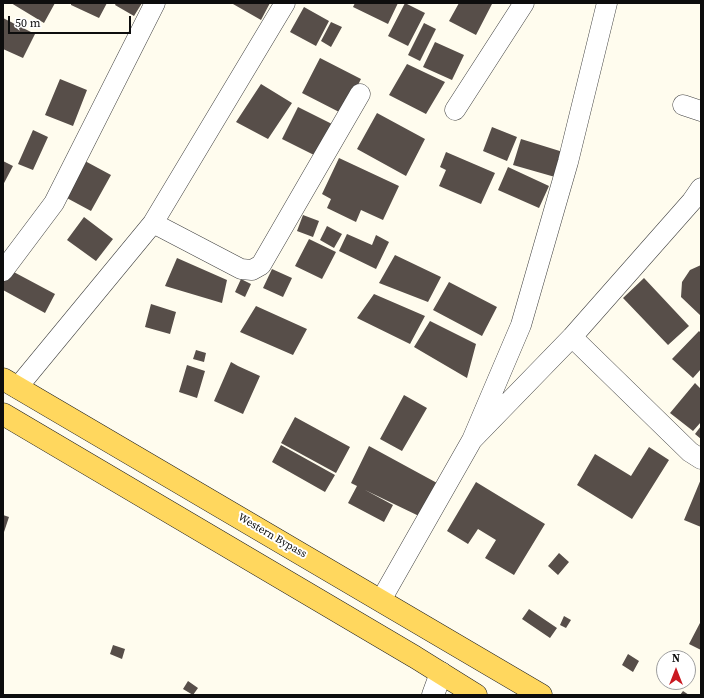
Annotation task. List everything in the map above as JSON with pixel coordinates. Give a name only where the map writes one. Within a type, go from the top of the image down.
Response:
[{"type":"main road","name":"Western Bypass","points":[[10,383],[541,695]]},
{"type":"main road","points":[[3,414],[476,695]]},
{"type":"street","points":[[3,271],[54,203],[154,3]]},
{"type":"street","points":[[10,383],[152,223],[285,3]]},
{"type":"street","points":[[455,110],[524,3]]},
{"type":"street","points":[[381,600],[472,440],[521,325],[568,162],[607,3]]},
{"type":"street","points":[[152,223],[241,269],[252,270],[262,265],[360,94]]},
{"type":"street","points":[[472,440],[572,337],[692,201],[701,188]]},
{"type":"street","points":[[572,337],[690,452],[701,459]]},
{"type":"street","points":[[433,695],[441,674]]},
{"type":"building","points":[[11,3],[55,3],[44,23]]},
{"type":"building","points":[[71,3],[107,3],[99,18],[71,5]]},
{"type":"building","points":[[116,3],[142,3],[134,16],[115,5]]},
{"type":"building","points":[[270,3],[261,20],[233,4]]},
{"type":"building","points":[[355,3],[398,3],[388,24],[353,7]]},
{"type":"building","points":[[405,3],[425,13],[408,46],[388,36]]},
{"type":"building","points":[[459,3],[492,4],[476,35],[449,21]]},
{"type":"building","points":[[304,7],[329,21],[316,46],[290,32]]},
{"type":"building","points":[[3,18],[35,34],[23,58],[3,49]]},
{"type":"building","points":[[331,22],[342,27],[331,47],[321,41]]},
{"type":"building","points":[[424,23],[436,29],[420,61],[408,55]]},
{"type":"building","points":[[435,42],[464,55],[452,80],[423,67]]},
{"type":"building","points":[[320,58],[361,79],[343,114],[302,93]]},
{"type":"building","points":[[407,64],[445,82],[426,114],[389,95]]},
{"type":"building","points":[[60,79],[87,90],[73,126],[45,115]]},
{"type":"building","points":[[261,84],[292,103],[268,139],[236,122]]},
{"type":"building","points":[[298,107],[336,126],[320,158],[282,139]]},
{"type":"building","points":[[377,113],[425,139],[406,176],[357,149]]},
{"type":"building","points":[[492,127],[517,137],[507,161],[483,151]]},
{"type":"building","points":[[33,130],[48,137],[33,170],[18,164]]},
{"type":"building","points":[[521,139],[563,152],[555,177],[513,165]]},
{"type":"building","points":[[446,152],[495,173],[481,204],[439,186],[446,170],[440,167]]},
{"type":"building","points":[[339,158],[399,186],[383,220],[361,210],[356,222],[327,208],[331,199],[322,194]]},
{"type":"building","points":[[3,161],[13,166],[3,185]]},
{"type":"building","points":[[85,161],[111,175],[91,211],[65,197]]},
{"type":"building","points":[[508,167],[549,186],[539,208],[498,190]]},
{"type":"building","points":[[303,215],[319,221],[313,237],[297,231]]},
{"type":"building","points":[[84,217],[113,239],[96,261],[67,240]]},
{"type":"building","points":[[327,226],[342,234],[334,248],[320,240]]},
{"type":"building","points":[[347,234],[372,245],[376,235],[389,242],[376,269],[339,251]]},
{"type":"building","points":[[309,239],[336,252],[322,279],[295,266]]},
{"type":"building","points":[[395,255],[441,277],[428,302],[379,283]]},
{"type":"building","points":[[177,258],[227,280],[222,303],[165,286]]},
{"type":"building","points":[[701,265],[701,316],[681,297],[682,282],[690,270]]},
{"type":"building","points":[[272,269],[292,278],[283,297],[263,288]]},
{"type":"building","points":[[10,270],[55,294],[45,313],[3,290],[3,282]]},
{"type":"building","points":[[644,278],[689,326],[668,345],[623,298]]},
{"type":"building","points":[[241,279],[251,284],[245,297],[235,292]]},
{"type":"building","points":[[449,282],[497,307],[482,336],[433,310]]},
{"type":"building","points":[[374,294],[425,316],[410,344],[357,318]]},
{"type":"building","points":[[151,304],[176,312],[170,334],[145,327]]},
{"type":"building","points":[[256,306],[307,329],[293,355],[240,332]]},
{"type":"building","points":[[430,321],[476,344],[467,378],[414,347]]},
{"type":"building","points":[[699,331],[701,333],[701,369],[693,378],[672,359]]},
{"type":"building","points":[[196,350],[206,353],[204,362],[193,359]]},
{"type":"building","points":[[231,362],[260,376],[243,414],[214,401]]},
{"type":"building","points":[[187,365],[205,371],[197,398],[179,392]]},
{"type":"building","points":[[695,383],[701,389],[701,422],[693,431],[670,413]]},
{"type":"building","points":[[404,395],[427,408],[402,451],[380,439]]},
{"type":"building","points":[[295,417],[350,447],[336,473],[281,443]]},
{"type":"building","points":[[701,426],[701,439],[695,434]]},
{"type":"building","points":[[281,445],[335,475],[325,492],[272,462]]},
{"type":"building","points":[[369,446],[437,483],[421,517],[365,490],[393,505],[384,522],[348,503],[357,486],[351,483]]},
{"type":"building","points":[[649,447],[669,460],[632,519],[577,485],[595,454],[631,476]]},
{"type":"building","points":[[701,479],[701,527],[684,520]]},
{"type":"building","points":[[476,482],[545,524],[514,575],[485,558],[496,540],[478,529],[468,544],[447,531]]},
{"type":"building","points":[[3,515],[9,517],[4,532],[3,532]]},
{"type":"building","points":[[559,553],[569,562],[558,575],[548,566]]},
{"type":"building","points":[[529,609],[557,628],[550,638],[522,619]]},
{"type":"building","points":[[564,616],[571,620],[566,628],[560,625]]},
{"type":"building","points":[[701,621],[701,650],[689,644]]},
{"type":"building","points":[[113,645],[125,649],[122,659],[110,654]]},
{"type":"building","points":[[628,654],[639,661],[633,672],[622,665]]},
{"type":"building","points":[[188,681],[198,688],[193,695],[183,689]]},
{"type":"building","points":[[683,691],[689,695],[680,695]]}]
